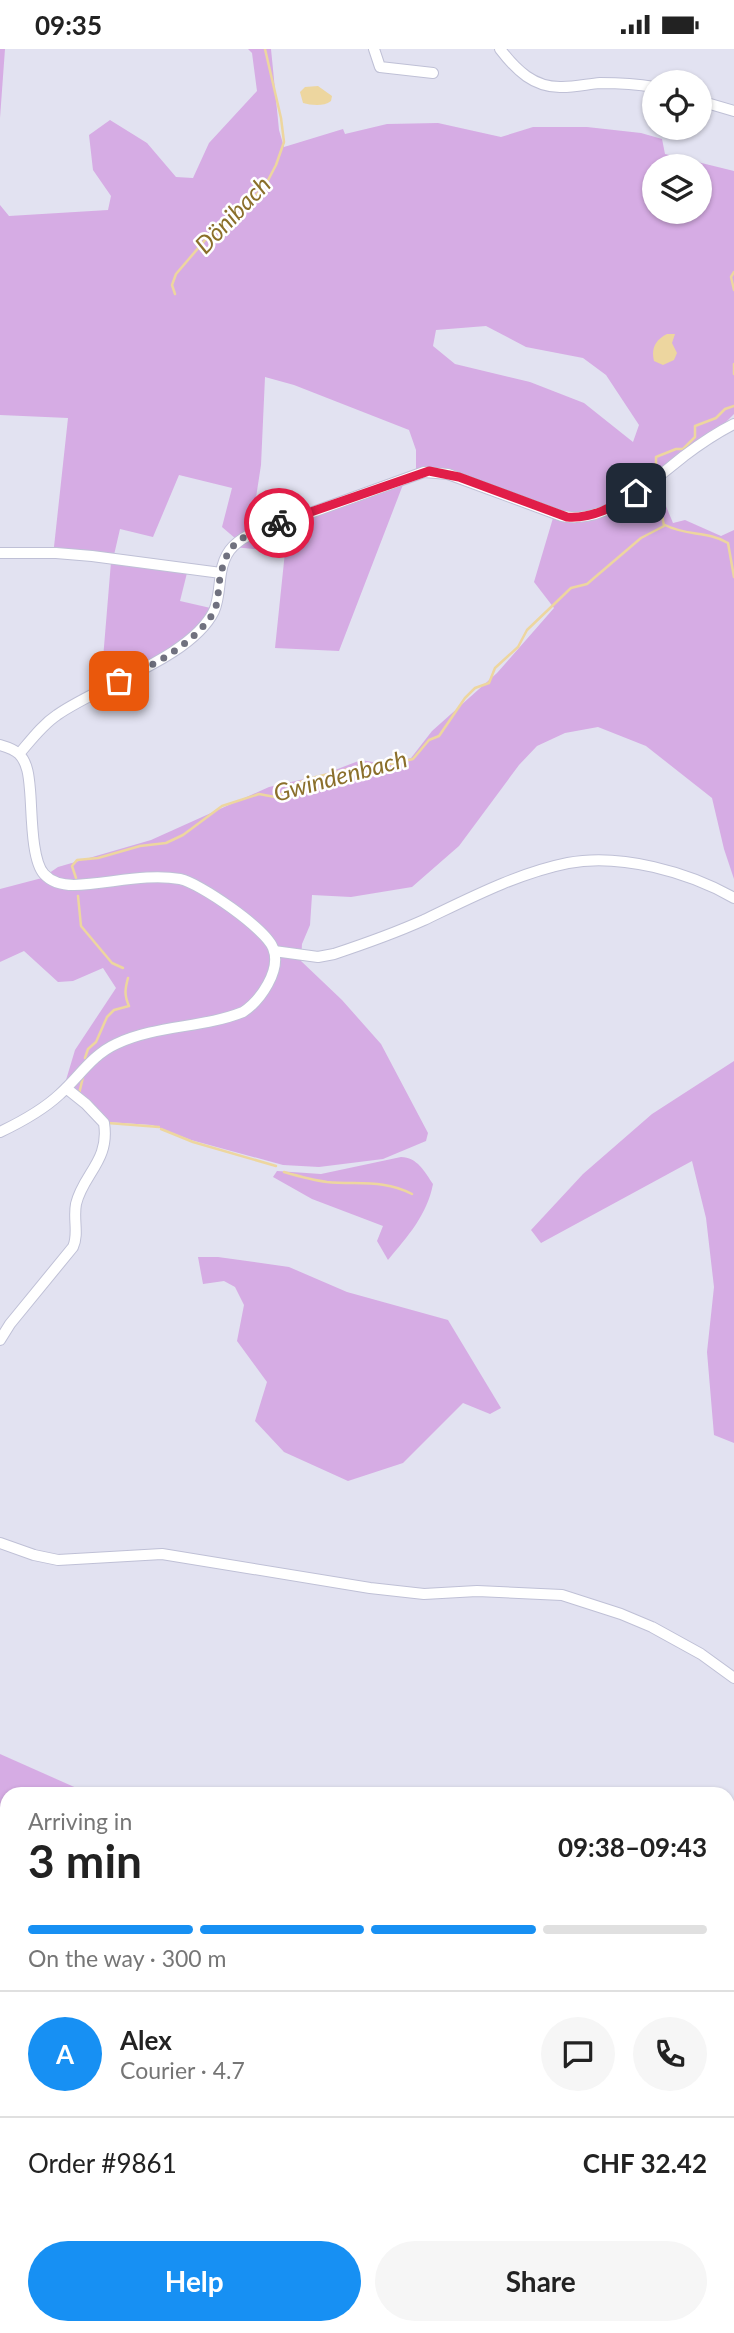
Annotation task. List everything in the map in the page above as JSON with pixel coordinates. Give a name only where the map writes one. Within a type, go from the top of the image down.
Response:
[{"type":"street","points":[[374,49],[380,67],[433,73]]},
{"type":"street","points":[[500,49],[523,75],[552,87],[603,83],[642,86]]},
{"type":"street","points":[[712,105],[734,111]]},
{"type":"street","points":[[19,754],[43,726],[58,714],[142,670],[193,635],[215,608],[221,573],[230,548],[244,537],[424,472],[449,474],[557,515],[592,516],[636,493],[713,435],[734,424]]},
{"type":"street","points":[[0,553],[92,556],[221,573]]},
{"type":"street","points":[[0,745],[19,754],[26,764],[38,862],[47,877],[59,883],[74,885],[158,878],[192,882],[216,897],[258,931],[272,946],[275,963],[265,988],[243,1012],[116,1044],[92,1061],[55,1098],[32,1115],[0,1132]]},
{"type":"street","points":[[274,951],[318,957],[334,954],[424,920],[520,877],[583,861],[616,861],[653,868],[702,883],[734,898]]},
{"type":"street","points":[[0,1340],[73,1247],[76,1240],[76,1204],[94,1172],[105,1140],[104,1123],[66,1088]]},
{"type":"street","points":[[0,1543],[58,1560],[162,1554],[370,1588],[424,1594],[477,1591],[562,1595],[652,1627],[701,1654],[734,1678]]},
{"type":"shaded area","points":[[0,49],[5,49],[0,118]]},
{"type":"shaded area","points":[[248,49],[271,49],[279,130],[284,147],[343,129],[345,134],[387,124],[438,123],[501,137],[533,127],[587,127],[641,133],[642,140],[662,140],[665,154],[642,154],[642,224],[712,224],[712,166],[734,171],[734,414],[656,482],[673,523],[685,520],[721,536],[734,530],[734,879],[712,798],[646,746],[598,727],[565,733],[537,746],[519,765],[459,846],[412,887],[351,897],[312,895],[310,925],[302,944],[301,961],[342,1000],[381,1044],[428,1133],[426,1141],[383,1159],[319,1167],[283,1165],[191,1140],[152,1125],[107,1122],[66,1080],[75,1050],[116,988],[103,968],[73,981],[58,982],[24,951],[0,962],[0,889],[42,878],[58,867],[151,840],[269,787],[322,775],[361,760],[384,764],[411,758],[432,731],[497,673],[554,608],[534,582],[553,518],[449,477],[416,477],[416,450],[409,430],[294,385],[265,377],[261,465],[255,504],[245,532],[404,482],[339,651],[275,648],[285,552],[234,547],[236,539],[222,527],[232,488],[179,475],[153,537],[120,529],[114,555],[189,565],[180,601],[215,609],[193,638],[100,695],[111,562],[53,556],[68,418],[0,415],[0,205],[9,216],[108,210],[111,196],[93,170],[89,135],[110,120],[147,143],[176,177],[193,178],[209,143],[257,91],[252,53]],"holes":[[[486,326],[526,347],[583,358],[606,375],[639,425],[633,442],[584,403],[530,382],[455,364],[433,346],[436,330]]]},
{"type":"shaded area","points":[[318,86],[332,96],[331,101],[321,105],[303,103],[300,92],[305,87]]},
{"type":"shaded area","points":[[667,334],[675,334],[672,343],[677,353],[674,360],[663,365],[654,361],[653,353],[657,342]]},
{"type":"shaded area","points":[[734,1061],[734,1443],[714,1435],[707,1352],[714,1287],[706,1218],[692,1161],[541,1243],[531,1230],[583,1174],[652,1114]]},
{"type":"shaded area","points":[[401,1157],[416,1162],[433,1184],[421,1215],[388,1260],[377,1241],[383,1226],[312,1199],[273,1177],[277,1171],[321,1174]]},
{"type":"shaded area","points":[[198,1257],[218,1257],[289,1267],[347,1292],[448,1320],[501,1408],[490,1414],[463,1403],[403,1463],[348,1481],[284,1452],[255,1421],[267,1382],[237,1341],[244,1305],[235,1287],[224,1281],[203,1284]]},
{"type":"shaded area","points":[[0,1754],[74,1787],[0,1787]]},
{"type":"waterway","name":"Dönibach","points":[[175,294],[172,285],[176,274],[218,225],[248,203],[265,186],[276,165],[284,142],[265,49]]},
{"type":"waterway","name":"Gwindenbach","points":[[734,272],[731,277],[734,290]]},
{"type":"waterway","name":"Gwindenbach","points":[[734,364],[734,374]]},
{"type":"waterway","name":"Gwindenbach","points":[[656,470],[656,457],[683,449],[695,437],[695,426],[716,418],[725,409],[734,406]]},
{"type":"waterway","name":"Gwindenbach","points":[[76,878],[72,866],[77,860],[166,843],[183,835],[222,806],[259,794],[275,797],[297,783],[316,777],[365,765],[392,764],[413,759],[429,740],[439,736],[465,698],[475,688],[489,683],[495,668],[518,647],[527,630],[571,588],[587,584],[641,538],[664,526],[656,482]]},
{"type":"waterway","points":[[665,525],[728,543],[734,577]]},
{"type":"waterway","name":"Gwindenbach","points":[[78,896],[81,926],[112,963],[123,968]]},
{"type":"waterway","points":[[85,1058],[88,1049],[96,1042],[107,1017],[114,1010],[129,1006],[125,992],[128,978]]},
{"type":"waterway","points":[[79,1094],[83,1077]]},
{"type":"waterway","points":[[108,1123],[159,1127]]},
{"type":"waterway","points":[[161,1129],[193,1142],[276,1166]]},
{"type":"waterway","points":[[284,1172],[327,1182],[381,1184],[412,1194]]},
{"type":"way so far","points":[[119,681],[163,657],[193,635],[211,617],[217,604],[222,564],[230,548],[244,537],[279,523]]},
{"type":"route","points":[[279,523],[429,471],[459,477],[567,517],[597,514],[636,493]]}]
